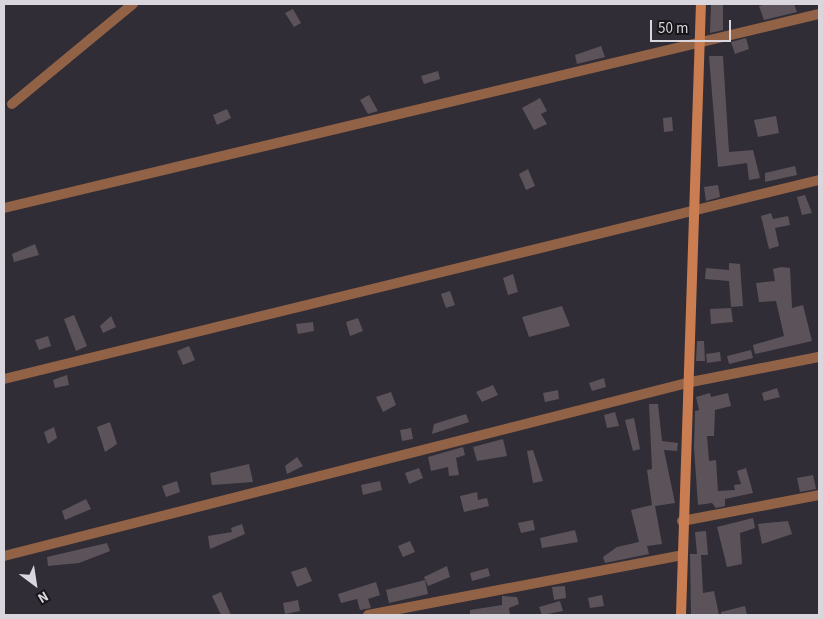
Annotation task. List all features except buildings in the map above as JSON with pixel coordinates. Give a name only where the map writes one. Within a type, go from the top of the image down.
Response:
[{"type":"street","points":[[12,104],[133,4]]},
{"type":"street","points":[[681,615],[682,520],[691,382],[694,208],[701,4]]},
{"type":"street","points":[[4,208],[700,44],[819,14]]},
{"type":"street","points":[[4,379],[694,208],[819,180]]},
{"type":"street","points":[[4,556],[691,382],[819,357]]},
{"type":"street","points":[[682,520],[819,495]]},
{"type":"street","points":[[368,615],[682,555]]}]
